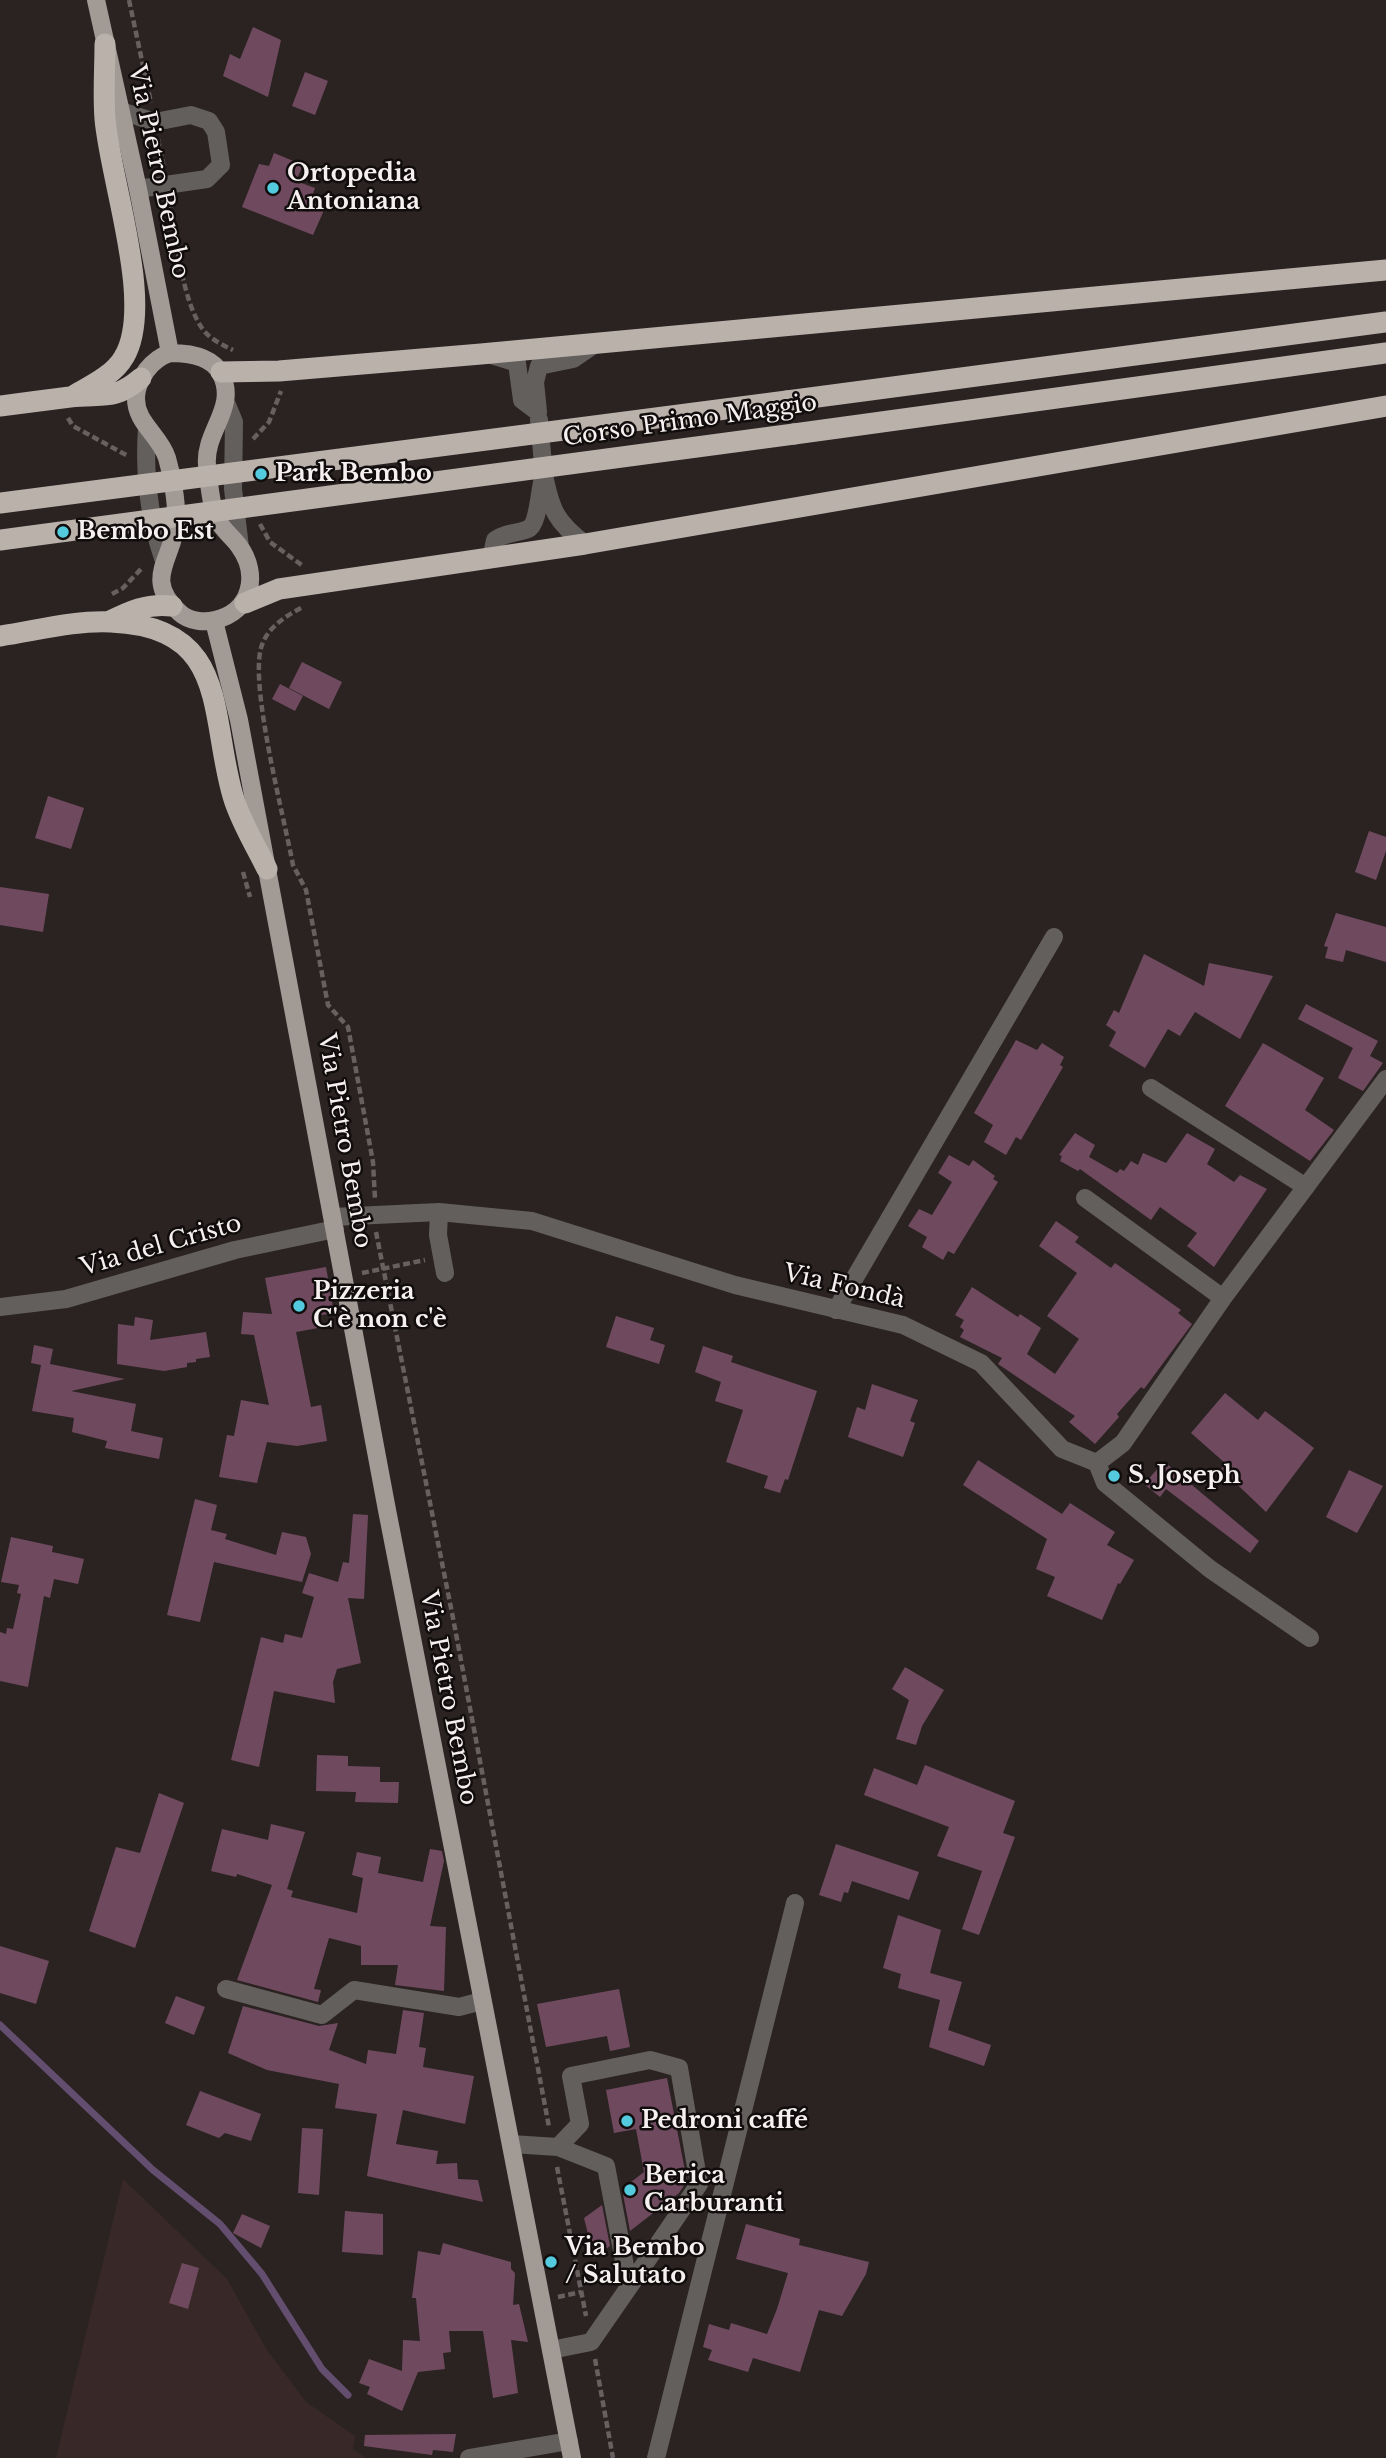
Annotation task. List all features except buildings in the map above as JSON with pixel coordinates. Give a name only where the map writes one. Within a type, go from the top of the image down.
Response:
[{"type":"highway","points":[[74,397],[98,381],[124,358],[131,338],[136,305],[105,119],[105,44]]},
{"type":"highway","points":[[220,372],[279,371],[481,354],[1386,270]]},
{"type":"highway","name":"Corso Primo Maggio","points":[[0,503],[1386,322]]},
{"type":"highway","name":"Corso Primo Maggio","points":[[0,540],[1386,353]]},
{"type":"highway","points":[[0,406],[74,397],[100,398],[128,389],[141,378]]},
{"type":"highway","points":[[245,603],[279,589],[585,544],[1386,406]]},
{"type":"highway","points":[[108,622],[137,607],[156,604],[172,606]]},
{"type":"highway","points":[[0,636],[108,622],[154,630],[182,643],[206,673],[217,707],[233,797],[267,869]]},
{"type":"main road","name":"Via Pietro Bembo","points":[[96,0],[138,189],[170,354]]},
{"type":"main road","points":[[170,354],[199,356],[220,372],[227,393],[227,405],[209,443],[207,461],[214,513],[240,547],[248,564],[251,589],[245,603],[234,613],[214,621],[194,620],[172,606],[160,580],[163,558],[176,521],[167,459],[162,446],[139,414],[136,397],[141,378],[160,357],[170,354]]},
{"type":"main road","name":"Via Pietro Bembo","points":[[214,621],[239,720],[482,2001],[571,2450]]},
{"type":"street","points":[[121,111],[155,122],[191,115],[209,121],[216,132],[221,165],[207,179],[138,189]]},
{"type":"street","points":[[585,544],[565,530],[554,515],[544,475],[535,382],[539,366],[573,359],[597,343]]},
{"type":"street","points":[[481,354],[500,355],[517,363],[522,400],[538,412]]},
{"type":"street","points":[[227,405],[234,422],[233,489],[240,547]]},
{"type":"street","points":[[491,559],[495,540],[505,533],[531,528],[535,523],[537,495],[544,475]]},
{"type":"street","points":[[836,1310],[1054,937]]},
{"type":"street","points":[[1310,1639],[1210,1569],[1105,1483],[1097,1463],[1105,1460],[1123,1443],[1223,1298],[1386,1079]]},
{"type":"street","points":[[1151,1088],[1306,1187]]},
{"type":"street","points":[[1084,1198],[1223,1298]]},
{"type":"street","points":[[439,1212],[438,1235],[444,1265]]},
{"type":"street","name":"Via Fondà","points":[[334,1223],[439,1212],[532,1221],[735,1285],[904,1325],[981,1363],[1062,1449],[1097,1463]]},
{"type":"street","name":"Via del Cristo","points":[[0,1307],[66,1298],[334,1223]]},
{"type":"street","points":[[656,2458],[794,1903]]},
{"type":"street","points":[[226,1989],[322,2015],[354,1990],[459,2007],[482,2001]]},
{"type":"street","points":[[551,2350],[592,2342],[699,2184],[679,2068],[650,2060],[571,2076],[580,2124],[556,2147]]},
{"type":"street","points":[[511,2144],[556,2147],[606,2166],[629,2287]]},
{"type":"street","name":"Via Pietro Bembo","points":[[469,2458],[571,2450]]},
{"type":"path","points":[[291,556],[301,564]]},
{"type":"path","points":[[304,606],[284,618],[266,637],[258,670],[293,865],[306,890],[328,1006],[348,1027],[375,1194]]},
{"type":"path","points":[[376,1226],[614,2458]]},
{"type":"path","points":[[383,1269],[444,1265]]},
{"type":"shaded area","points":[[123,2179],[227,2279],[267,2350],[306,2402],[355,2436],[353,2449],[366,2458],[56,2458]]},
{"type":"waterway","points":[[0,2025],[153,2170],[220,2224],[262,2274],[322,2369],[348,2395]]},
{"type":"place","name":"Ortopedia Antoniana","points":[[273,188]]},
{"type":"place","name":"Park Bembo","points":[[261,474]]},
{"type":"place","name":"Bembo Est","points":[[63,532]]},
{"type":"place","name":"Pizzeria C'è non c'è","points":[[299,1306]]},
{"type":"place","name":"S. Joseph","points":[[1114,1476]]},
{"type":"place","name":"Pedroni caffé","points":[[627,2121]]},
{"type":"place","name":"Berica Carburanti","points":[[630,2190]]},
{"type":"place","name":"Via Bembo / Salutato","points":[[551,2262]]}]
